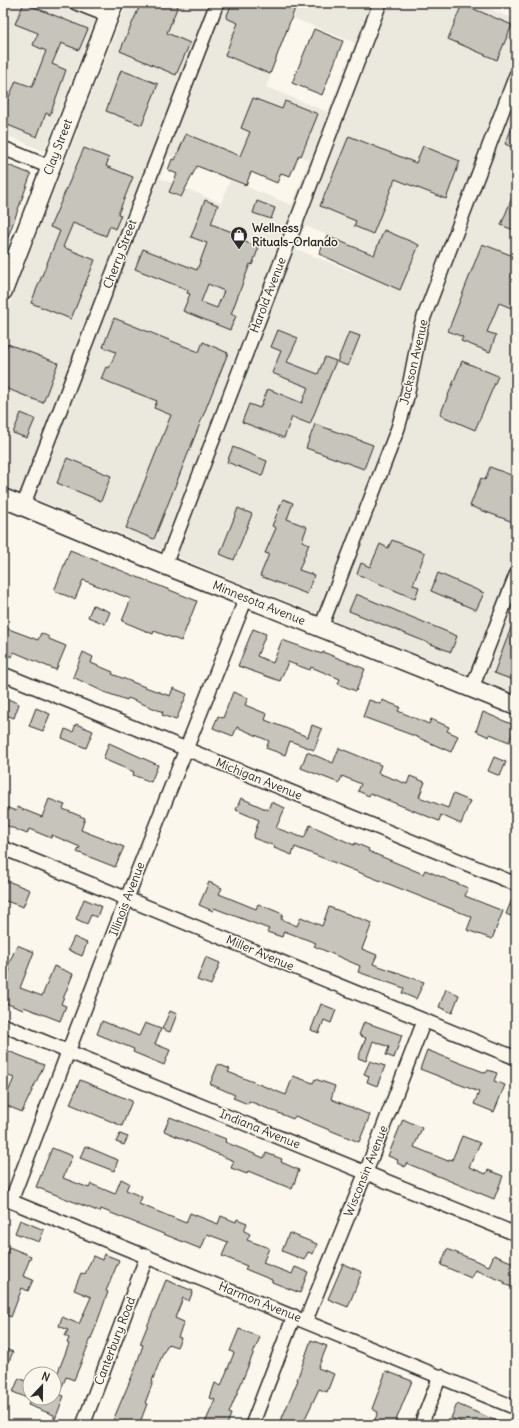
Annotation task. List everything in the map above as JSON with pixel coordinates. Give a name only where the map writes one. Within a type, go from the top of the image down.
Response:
[{"type":"street","points":[[76,3],[111,10]]},
{"type":"street","name":"Cherry Street","points":[[23,506],[217,3]]},
{"type":"street","name":"Harold Avenue","points":[[164,565],[380,3]]},
{"type":"street","name":"Clay Street","points":[[3,291],[111,10]]},
{"type":"street","name":"Jackson Avenue","points":[[321,627],[398,428],[407,397],[421,325],[516,75]]},
{"type":"street","points":[[3,148],[50,167]]},
{"type":"street","name":"Minnesota Avenue","points":[[3,498],[164,565],[516,706]]},
{"type":"street","points":[[472,688],[516,575]]},
{"type":"street","name":"Illinois Avenue","points":[[7,1199],[69,1052],[127,898],[246,598]]},
{"type":"street","name":"Michigan Avenue","points":[[3,674],[516,884]]},
{"type":"street","name":"Miller Avenue","points":[[3,848],[516,1058]]},
{"type":"street","name":"Wisconsin Avenue","points":[[252,1425],[366,1172],[424,1021]]},
{"type":"street","name":"Indiana Avenue","points":[[3,1025],[516,1234]]},
{"type":"street","name":"Harmon Avenue","points":[[7,1199],[300,1318],[516,1408]]},
{"type":"street","name":"Canterbury Road","points":[[83,1425],[147,1256]]},
{"type":"street","points":[[421,1425],[440,1376]]},
{"type":"shaded area","points":[[3,3],[102,3],[44,151],[3,134]]},
{"type":"shaded area","points":[[127,3],[475,3],[516,20],[516,695],[3,486],[3,321]],"holes":[[[293,18],[355,43],[328,112],[266,87]],[[248,135],[309,160],[292,205],[230,180]],[[169,156],[230,180],[221,203],[160,178]],[[305,226],[367,251],[358,274],[296,249]]]},
{"type":"building","points":[[24,3],[88,29],[79,50],[61,43],[52,64],[66,70],[50,115],[46,113],[37,137],[3,123],[3,102],[6,104],[16,81],[32,87],[46,51],[33,45],[38,33],[15,24]]},
{"type":"building","points":[[141,3],[179,3],[167,33],[190,43],[176,75],[120,51]]},
{"type":"building","points":[[232,3],[297,3],[270,74],[225,55],[238,23],[226,18]]},
{"type":"building","points":[[462,4],[512,25],[497,60],[448,39]]},
{"type":"building","points":[[314,29],[343,41],[322,95],[292,83]]},
{"type":"building","points":[[121,70],[158,84],[142,125],[106,111]]},
{"type":"building","points":[[253,98],[282,109],[285,101],[318,114],[301,156],[299,155],[290,176],[281,173],[277,183],[251,172],[246,185],[197,166],[181,197],[169,192],[177,174],[168,170],[172,159],[175,160],[186,134],[240,156],[250,132],[241,128]]},
{"type":"building","points":[[516,118],[516,149],[505,144]]},
{"type":"building","points":[[349,136],[416,163],[423,146],[460,161],[446,199],[395,179],[373,234],[354,226],[356,221],[320,206]]},
{"type":"building","points":[[84,148],[109,158],[106,166],[133,177],[118,214],[121,215],[115,229],[110,226],[106,236],[73,223],[63,247],[95,260],[71,319],[31,303],[60,231],[50,227]]},
{"type":"building","points":[[3,163],[31,174],[4,248],[3,248]]},
{"type":"building","points":[[516,188],[516,231],[501,225]]},
{"type":"building","points":[[205,200],[218,205],[211,224],[232,232],[231,237],[259,247],[252,265],[250,264],[231,314],[236,316],[230,330],[183,311],[190,294],[187,293],[188,290],[135,269],[143,249],[197,270],[207,243],[191,237]],"holes":[[[208,284],[224,291],[217,308],[201,302]]]},
{"type":"building","points":[[257,201],[275,208],[271,219],[253,213]]},
{"type":"building","points":[[384,230],[419,245],[400,290],[319,254],[327,236],[374,255]]},
{"type":"building","points":[[482,244],[516,257],[516,310],[499,303],[487,332],[496,335],[490,352],[461,341],[463,337],[448,331]]},
{"type":"building","points":[[114,318],[199,352],[203,342],[228,353],[154,539],[126,528],[171,415],[154,408],[157,401],[101,379],[106,367],[109,368],[116,352],[103,347]]},
{"type":"building","points":[[278,330],[298,338],[287,362],[318,374],[325,357],[336,361],[310,424],[292,417],[284,438],[242,422],[249,404],[260,408],[268,389],[302,403],[308,387],[272,373],[281,351],[271,347]]},
{"type":"building","points":[[349,332],[360,336],[348,366],[337,362]]},
{"type":"building","points":[[8,344],[58,363],[43,403],[3,387],[3,356]]},
{"type":"building","points":[[462,361],[498,376],[475,430],[440,415]]},
{"type":"building","points":[[21,413],[35,419],[27,438],[13,433]]},
{"type":"building","points":[[315,424],[373,445],[364,469],[306,448]]},
{"type":"building","points":[[233,447],[267,461],[262,476],[227,462]]},
{"type":"building","points":[[67,458],[111,476],[101,501],[57,483]]},
{"type":"building","points":[[490,467],[516,477],[516,515],[513,522],[470,506],[481,478],[485,480]]},
{"type":"building","points":[[283,499],[293,503],[287,519],[307,527],[302,541],[309,544],[299,570],[314,575],[307,594],[260,576],[269,554],[265,553],[276,528],[272,526]]},
{"type":"building","points":[[238,508],[252,514],[234,560],[220,554]]},
{"type":"building","points":[[392,540],[425,553],[413,585],[419,587],[415,599],[357,574],[361,563],[370,567],[380,544],[388,548]]},
{"type":"building","points":[[70,550],[197,601],[181,641],[154,631],[153,634],[122,621],[131,599],[83,580],[75,599],[54,591]]},
{"type":"building","points":[[438,573],[484,593],[476,610],[431,591]]},
{"type":"building","points":[[356,594],[457,636],[451,652],[349,611]]},
{"type":"building","points":[[93,605],[110,612],[105,624],[88,617]]},
{"type":"building","points":[[515,617],[516,618],[516,681],[494,673]]},
{"type":"building","points":[[6,628],[38,640],[41,633],[49,637],[49,639],[66,646],[56,670],[14,652],[12,657],[3,653],[3,636]]},
{"type":"building","points":[[253,629],[266,634],[257,656],[273,663],[282,640],[322,654],[323,652],[365,669],[356,691],[338,684],[340,679],[311,667],[310,670],[288,662],[280,681],[238,666]]},
{"type":"building","points":[[83,652],[93,657],[91,663],[113,672],[112,674],[170,696],[173,688],[187,694],[176,720],[162,715],[163,712],[128,698],[127,700],[104,692],[73,677]]},
{"type":"building","points":[[233,692],[248,698],[245,705],[267,714],[265,720],[308,737],[312,725],[322,729],[314,750],[290,741],[285,755],[266,748],[269,741],[237,727],[233,736],[213,728],[218,716],[223,718]]},
{"type":"building","points":[[6,698],[19,704],[14,718],[3,714],[3,707]]},
{"type":"building","points":[[369,700],[381,704],[382,700],[400,707],[398,711],[429,724],[431,719],[449,727],[447,731],[458,736],[451,752],[412,735],[363,717]]},
{"type":"building","points":[[36,708],[50,714],[43,731],[29,726]]},
{"type":"building","points":[[483,712],[516,726],[509,742],[490,734],[489,737],[476,731]]},
{"type":"building","points":[[76,724],[93,731],[86,748],[62,738],[65,729],[73,732]]},
{"type":"building","points":[[109,743],[158,765],[151,782],[133,775],[134,772],[103,759]]},
{"type":"building","points":[[339,748],[381,765],[378,773],[407,784],[410,776],[425,782],[419,797],[448,808],[453,794],[470,801],[461,824],[441,815],[439,821],[370,793],[369,796],[358,791],[361,784],[342,776],[339,783],[301,768],[307,752],[333,763]]},
{"type":"building","points":[[494,757],[506,762],[500,776],[488,771]]},
{"type":"building","points":[[241,798],[268,810],[271,802],[285,808],[276,828],[304,838],[310,825],[354,845],[355,843],[369,849],[368,851],[423,874],[425,870],[468,888],[465,896],[503,911],[492,939],[467,930],[472,917],[295,847],[292,855],[274,848],[275,846],[253,838],[259,820],[236,810]]},
{"type":"building","points":[[49,799],[65,805],[63,809],[85,818],[81,830],[124,847],[115,867],[77,852],[80,847],[52,835],[51,838],[29,829],[27,834],[3,824],[3,806],[16,811],[17,807],[42,817]]},
{"type":"building","points":[[3,879],[30,890],[23,907],[3,900]]},
{"type":"building","points":[[209,882],[222,888],[219,894],[256,909],[258,904],[283,914],[281,919],[297,926],[301,917],[322,926],[329,907],[372,923],[362,949],[377,955],[373,964],[424,982],[416,999],[402,993],[404,988],[358,972],[360,966],[314,946],[316,943],[284,931],[282,937],[267,932],[269,929],[214,908],[213,911],[199,905]]},
{"type":"building","points":[[516,892],[516,918],[506,914]]},
{"type":"building","points":[[84,899],[101,906],[97,917],[91,915],[87,924],[76,919]]},
{"type":"building","points":[[74,937],[87,943],[82,956],[68,950]]},
{"type":"building","points":[[17,945],[34,952],[20,988],[42,996],[54,966],[73,974],[61,1004],[66,1006],[60,1021],[24,1007],[23,1010],[3,1002],[3,986],[10,969],[7,968]]},
{"type":"building","points":[[206,957],[220,963],[211,985],[197,980]]},
{"type":"building","points":[[446,989],[459,995],[452,1013],[439,1007]]},
{"type":"building","points":[[321,1004],[336,1010],[331,1023],[324,1020],[319,1033],[311,1030]]},
{"type":"building","points":[[170,1011],[177,1014],[170,1032],[162,1029]]},
{"type":"building","points":[[102,1021],[139,1036],[145,1023],[161,1029],[155,1044],[170,1050],[164,1065],[133,1052],[134,1049],[97,1034]]},
{"type":"building","points":[[364,1022],[402,1035],[394,1058],[386,1055],[389,1047],[373,1041],[366,1061],[358,1058],[366,1038],[359,1035]]},
{"type":"building","points":[[3,1049],[44,1065],[22,1112],[3,1104],[14,1078],[3,1074]]},
{"type":"building","points":[[427,1050],[486,1073],[488,1070],[497,1073],[494,1081],[505,1085],[494,1112],[474,1104],[479,1092],[420,1069]]},
{"type":"building","points":[[370,1061],[385,1066],[377,1086],[367,1082],[369,1076],[364,1074]]},
{"type":"building","points":[[218,1064],[230,1069],[228,1072],[286,1095],[293,1076],[313,1083],[315,1079],[335,1086],[331,1099],[370,1115],[359,1142],[295,1116],[293,1119],[249,1101],[248,1104],[233,1098],[235,1095],[210,1084]]},
{"type":"building","points":[[80,1080],[132,1101],[122,1126],[70,1104]]},
{"type":"building","points":[[170,1117],[226,1139],[225,1142],[264,1158],[266,1153],[282,1159],[281,1162],[299,1170],[292,1189],[248,1171],[247,1174],[231,1168],[234,1161],[164,1131]]},
{"type":"building","points":[[403,1119],[422,1128],[414,1147],[448,1161],[449,1159],[452,1160],[462,1136],[480,1143],[469,1167],[486,1174],[488,1170],[503,1176],[494,1199],[406,1163],[405,1167],[397,1163],[398,1160],[388,1156]]},
{"type":"building","points":[[120,1134],[128,1137],[124,1145],[116,1142]]},
{"type":"building","points":[[85,1146],[118,1160],[114,1171],[80,1158]]},
{"type":"building","points":[[52,1148],[72,1156],[63,1178],[89,1188],[91,1184],[115,1194],[121,1179],[129,1183],[126,1190],[142,1197],[139,1204],[186,1223],[190,1213],[218,1224],[221,1216],[236,1222],[237,1219],[247,1223],[244,1231],[250,1234],[247,1240],[269,1248],[263,1263],[292,1274],[295,1267],[308,1272],[300,1293],[272,1282],[272,1280],[245,1269],[247,1266],[222,1256],[228,1242],[207,1234],[201,1249],[101,1209],[100,1212],[36,1187]]},
{"type":"building","points":[[20,1220],[44,1230],[39,1242],[15,1233]]},
{"type":"building","points":[[289,1233],[317,1244],[313,1254],[308,1252],[304,1260],[282,1251]]},
{"type":"building","points":[[9,1247],[31,1256],[23,1276],[33,1280],[28,1291],[22,1288],[11,1317],[3,1314],[3,1262]]},
{"type":"building","points":[[447,1249],[489,1266],[494,1255],[516,1264],[516,1289],[504,1284],[505,1282],[475,1270],[471,1278],[441,1265]]},
{"type":"building","points":[[104,1254],[119,1260],[106,1291],[108,1292],[94,1331],[74,1380],[66,1377],[62,1387],[62,1366],[60,1366],[69,1344],[67,1343],[69,1338],[65,1336],[68,1330],[59,1326],[62,1317],[79,1324],[91,1297],[74,1290],[81,1273],[85,1274],[93,1256],[102,1260]]},
{"type":"building","points":[[343,1264],[362,1272],[348,1307],[328,1299]]},
{"type":"building","points":[[166,1280],[193,1291],[189,1301],[183,1298],[175,1318],[184,1322],[178,1337],[181,1338],[177,1347],[168,1344],[163,1353],[152,1381],[153,1382],[145,1403],[147,1404],[139,1425],[111,1425],[135,1369],[143,1345],[140,1344]]},
{"type":"building","points":[[239,1329],[260,1337],[229,1413],[231,1414],[227,1425],[211,1425],[205,1423],[215,1400],[210,1398],[215,1383],[221,1386],[234,1353],[230,1351]]},
{"type":"building","points":[[311,1340],[327,1346],[318,1368],[334,1374],[327,1392],[319,1389],[302,1425],[279,1425],[298,1380]]},
{"type":"building","points":[[3,1348],[13,1352],[3,1375]]},
{"type":"building","points":[[386,1371],[412,1381],[394,1425],[373,1425],[378,1412],[372,1409]]},
{"type":"building","points":[[19,1378],[22,1379],[22,1396],[13,1392]]},
{"type":"building","points":[[457,1404],[506,1425],[468,1425],[451,1418]]},
{"type":"building","points":[[31,1406],[60,1406],[54,1422],[54,1415]]},
{"type":"place","name":"Wellness Rituals-Orlando","points":[[239,250]]}]
